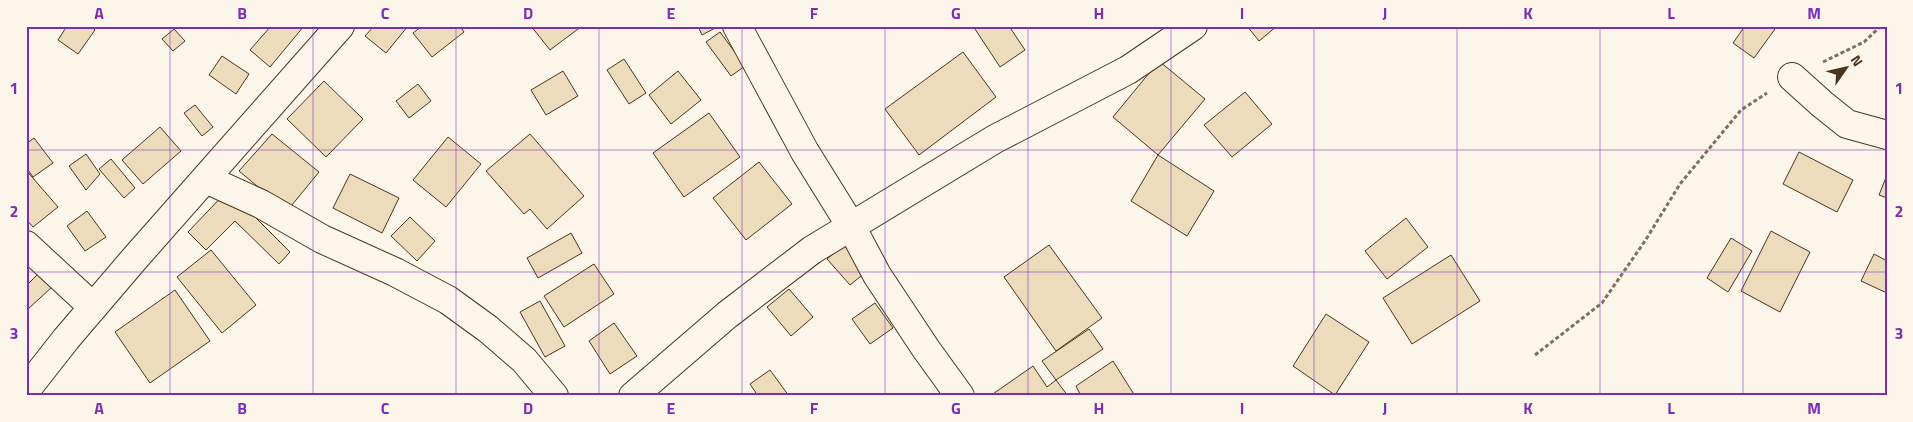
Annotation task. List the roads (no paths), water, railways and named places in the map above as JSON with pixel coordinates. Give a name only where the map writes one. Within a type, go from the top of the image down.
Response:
[{"type":"street","points":[[26,390],[93,306],[340,26]]},
{"type":"street","points":[[737,26],[805,152],[851,226],[877,275],[960,396]]},
{"type":"street","points":[[633,396],[727,315],[812,250],[996,139],[1128,70],[1193,26]]},
{"type":"street","points":[[1792,77],[1847,124],[1887,135]]},
{"type":"street","points":[[206,179],[261,204],[322,240],[395,272],[448,300],[488,329],[524,360],[554,396]]},
{"type":"street","points":[[26,245],[93,306]]}]
